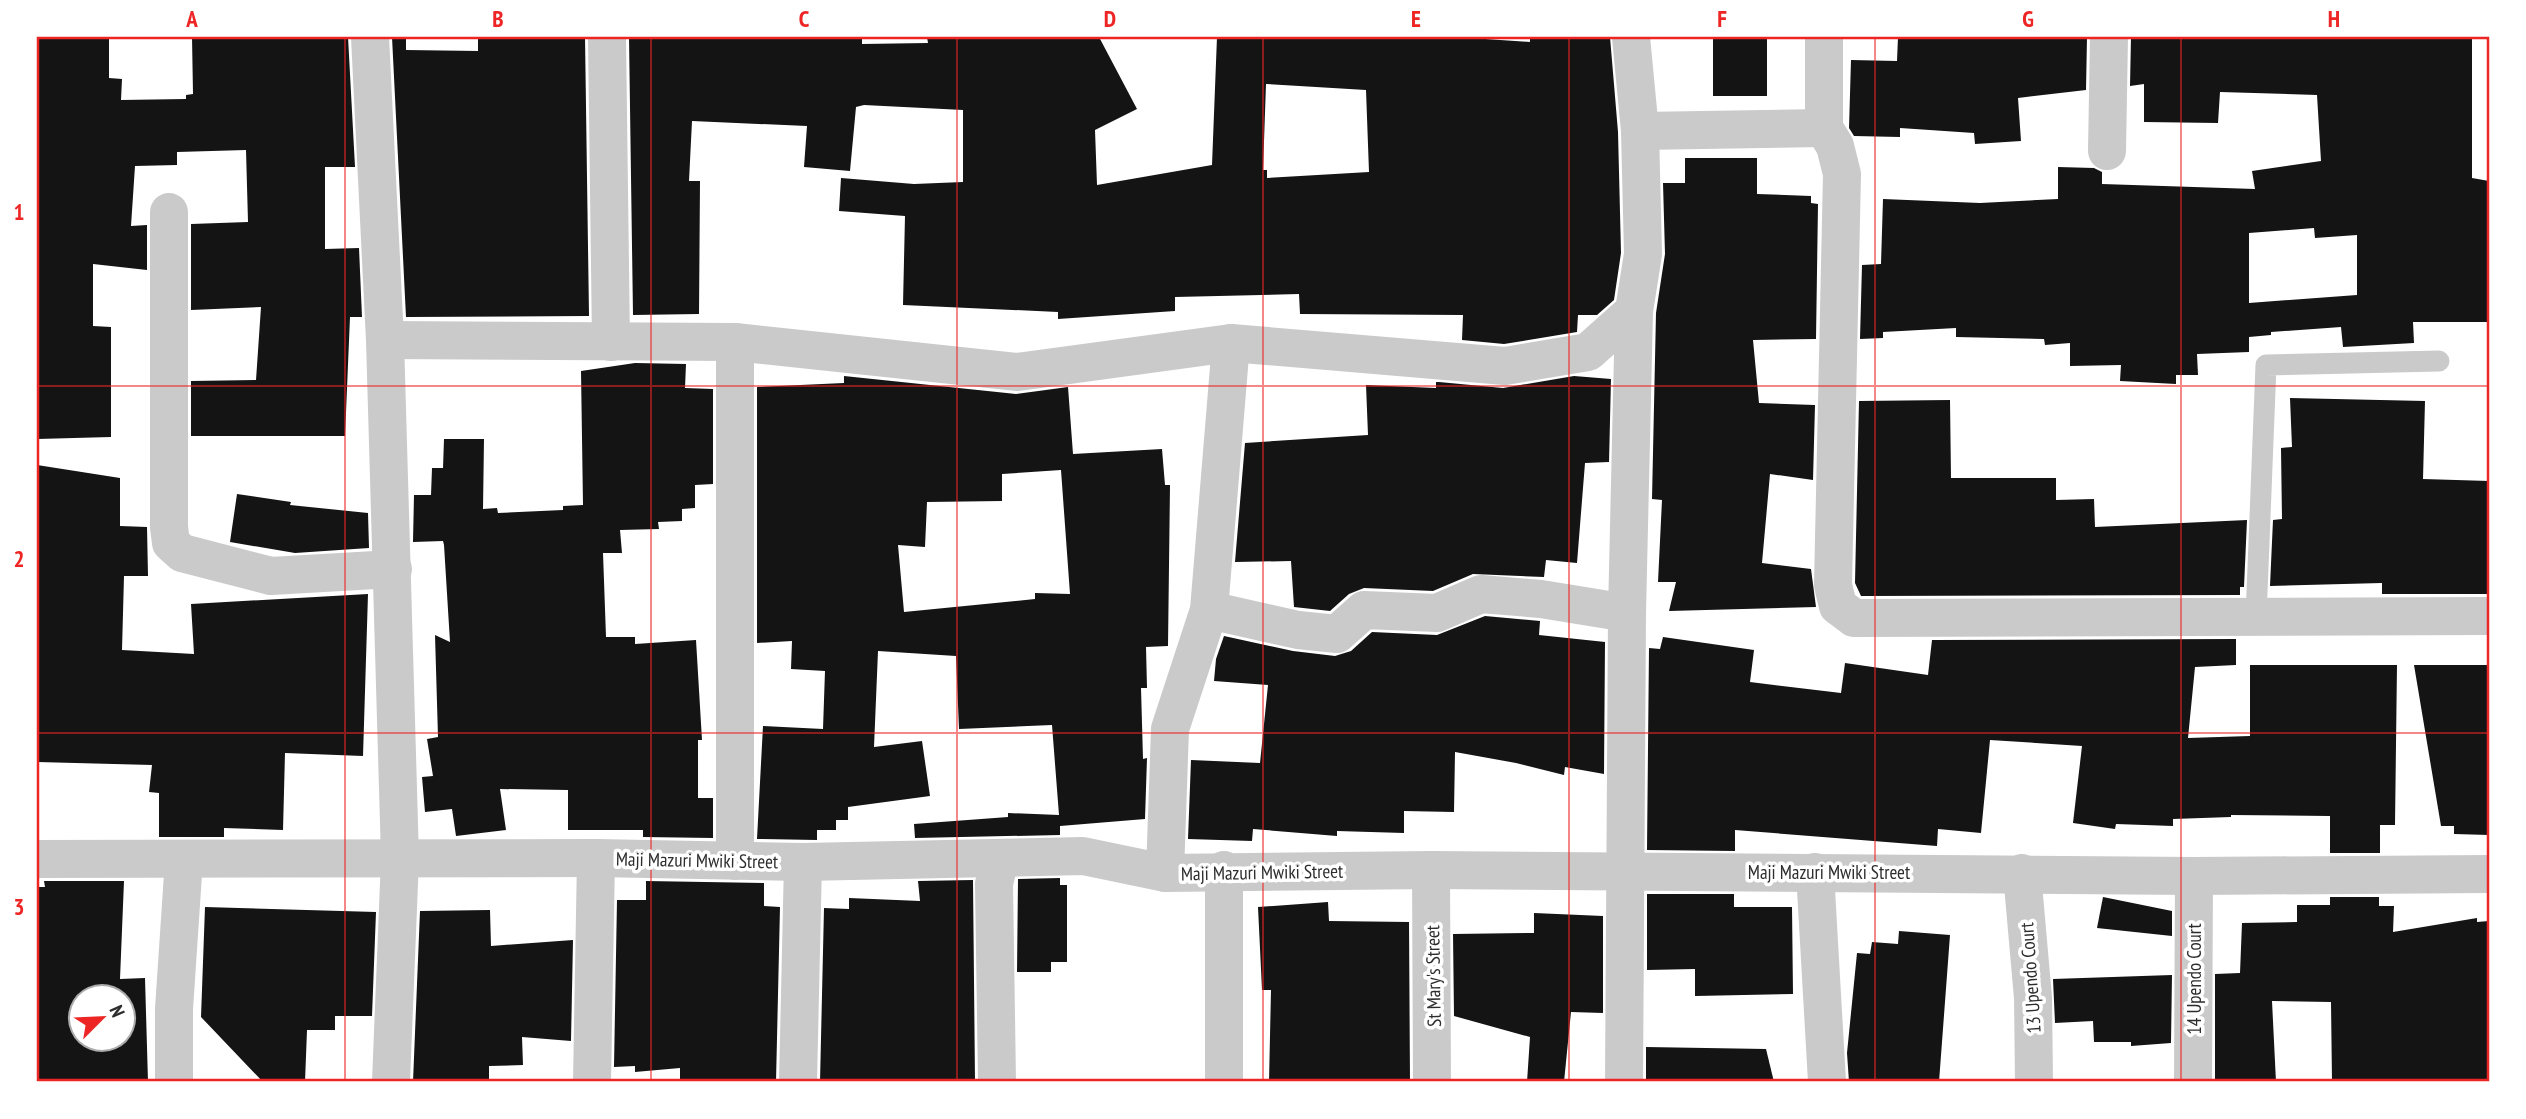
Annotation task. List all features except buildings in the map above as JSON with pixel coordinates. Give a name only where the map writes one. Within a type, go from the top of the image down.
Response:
[{"type":"street","points":[[370,37],[385,340],[400,858],[391,1082]]},
{"type":"street","points":[[607,37],[611,342]]},
{"type":"street","points":[[1624,1082],[1627,613],[1634,311],[1643,254],[1640,131],[1631,37]]},
{"type":"street","points":[[1824,37],[1824,128],[1835,146],[1842,174],[1833,585],[1838,606],[1854,618],[2489,616]]},
{"type":"street","points":[[2107,151],[2109,37]]},
{"type":"street","points":[[1640,131],[1824,128]]},
{"type":"street","points":[[169,212],[169,527],[172,543],[182,553],[271,576],[393,569]]},
{"type":"street","points":[[385,340],[735,342],[1017,372],[1231,343],[1505,366],[1588,352],[1634,311]]},
{"type":"street","points":[[735,342],[735,861]]},
{"type":"street","points":[[1165,873],[1170,729],[1209,610],[1231,343]]},
{"type":"street","points":[[1209,610],[1297,630],[1337,635],[1364,610],[1437,613],[1481,594],[1541,599],[1627,613]]},
{"type":"street","name":"Maji Mazuri Mwiki Street","points":[[37,859],[596,858],[803,862],[1083,856],[1165,873],[1224,870],[1431,870],[2194,876],[2489,874]]},
{"type":"street","points":[[592,1082],[596,858]]},
{"type":"street","points":[[997,1082],[994,884],[1000,858]]},
{"type":"street","points":[[174,1082],[174,1009],[184,859]]},
{"type":"street","points":[[798,1082],[803,862]]},
{"type":"street","points":[[1224,870],[1224,1082]]},
{"type":"street","name":"St Mary's Street","points":[[1431,870],[1432,1082]]},
{"type":"street","points":[[1815,872],[1827,1082]]},
{"type":"street","name":"13 Upendo Court","points":[[2022,873],[2033,998],[2034,1082]]},
{"type":"street","name":"14 Upendo Court","points":[[2193,1082],[2194,876]]},
{"type":"lane","points":[[2256,618],[2266,365],[2439,361]]}]
